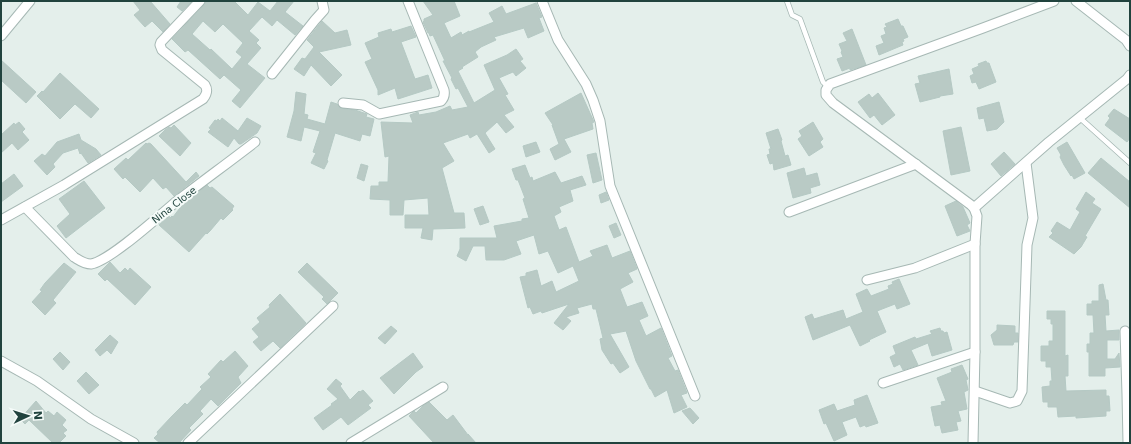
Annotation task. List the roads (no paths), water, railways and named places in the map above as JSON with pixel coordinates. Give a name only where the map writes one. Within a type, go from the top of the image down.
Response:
[{"type":"street","points":[[1,36],[30,1]]},
{"type":"street","points":[[1,220],[64,185],[203,99],[207,89],[205,84],[162,50],[160,45],[161,42],[200,1]]},
{"type":"street","points":[[272,74],[324,10],[322,1]]},
{"type":"street","points":[[343,103],[363,105],[379,114],[441,101],[443,99],[444,90],[408,1]]},
{"type":"street","points":[[542,1],[558,40],[586,84],[593,100],[600,121],[610,186],[695,396]]},
{"type":"street","points":[[973,443],[975,391],[975,244],[977,216],[974,208],[833,103],[826,95],[826,90],[827,86],[830,84],[1054,1]]},
{"type":"street","points":[[1076,1],[1126,40],[1130,46]]},
{"type":"street","points":[[974,208],[1049,142],[1080,118],[1130,75]]},
{"type":"street","name":"Nina Close","points":[[25,207],[74,257],[82,262],[90,264],[99,261],[114,252],[178,200],[255,142]]},
{"type":"street","points":[[975,391],[1010,403],[1015,403],[1018,400],[1022,390],[1027,245],[1033,218],[1026,163]]},
{"type":"street","points":[[789,212],[916,164]]},
{"type":"street","points":[[867,280],[915,268],[975,244]]},
{"type":"street","points":[[188,443],[332,306]]},
{"type":"street","points":[[1125,331],[1129,443]]},
{"type":"street","points":[[883,383],[975,352]]},
{"type":"street","points":[[1,361],[37,381],[91,419],[134,443]]},
{"type":"street","points":[[351,443],[443,387]]},
{"type":"lane","points":[[787,1],[792,15],[800,19],[823,82],[827,86]]},
{"type":"lane","points":[[1080,118],[1130,163]]}]
